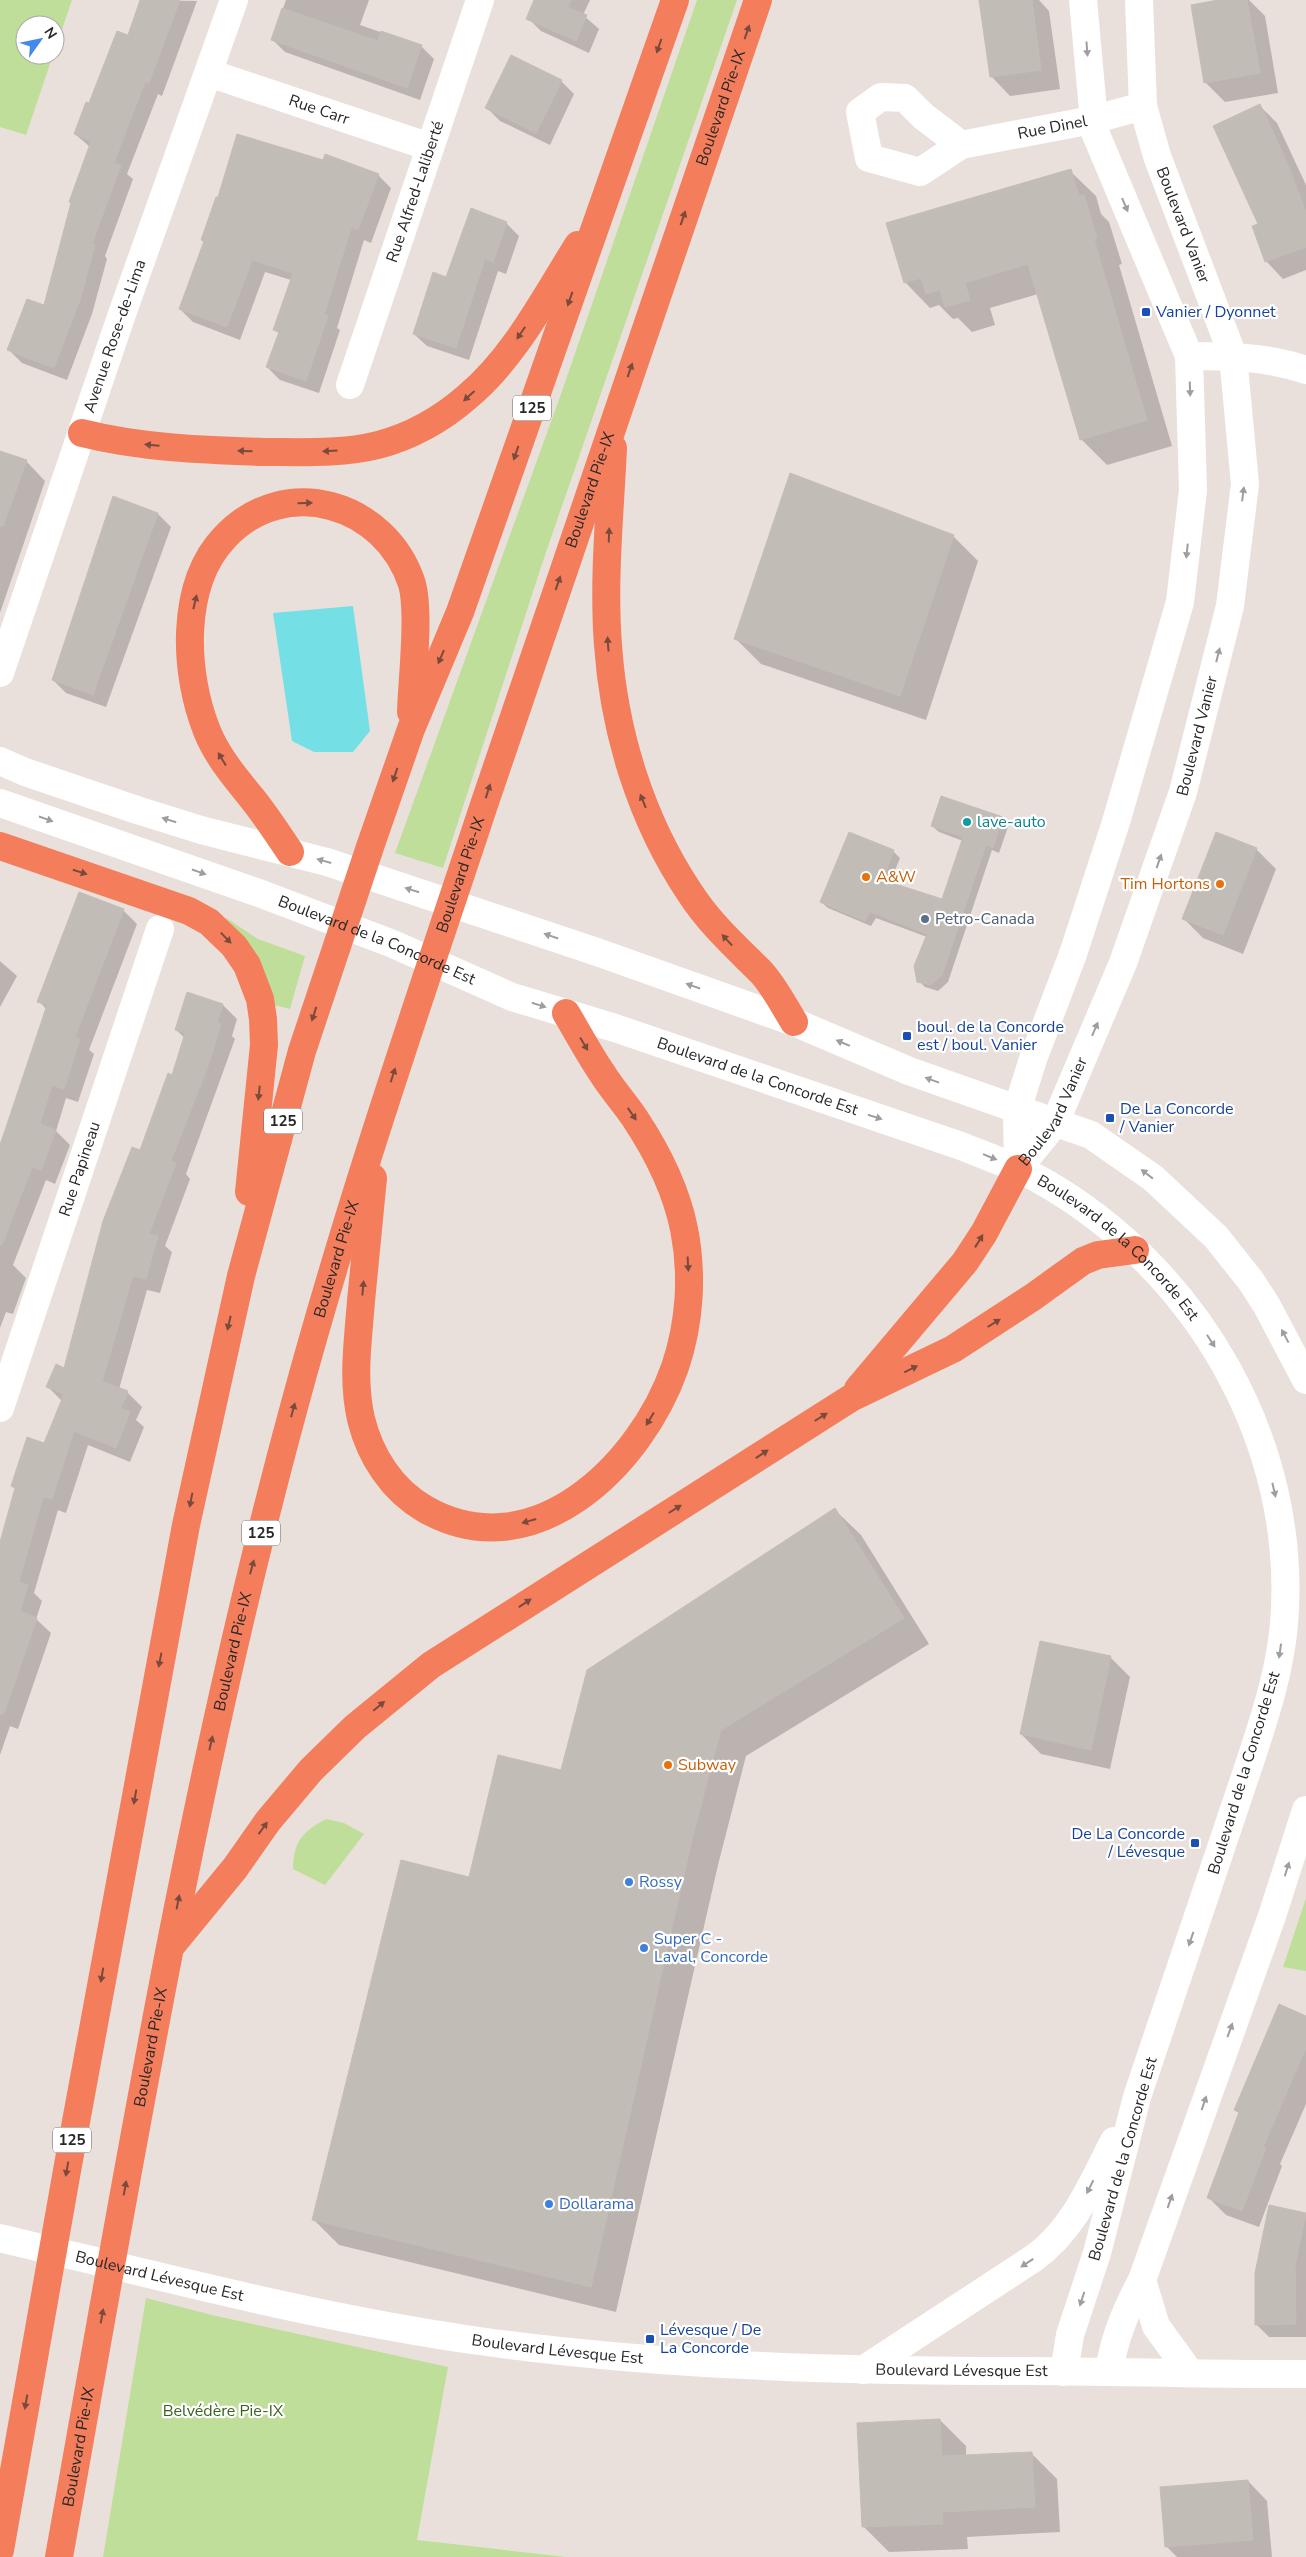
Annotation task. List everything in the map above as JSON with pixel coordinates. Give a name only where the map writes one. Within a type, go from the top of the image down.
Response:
[{"type":"highway","name":"125","points":[[0,2550],[182,1542],[200,1452],[241,1276],[302,1051],[371,844],[411,729],[460,612],[675,0]]},
{"type":"highway","name":"Boulevard Pie-IX","points":[[59,2557],[169,1950],[207,1762],[249,1579],[303,1373],[378,1122],[420,995],[614,416],[758,0]]},
{"type":"highway","points":[[82,434],[120,442],[200,449],[289,452],[370,447],[406,435],[435,421],[457,406],[475,390],[502,360],[604,204]]},
{"type":"highway","points":[[614,416],[607,619],[611,673],[624,746],[651,820],[668,856],[690,894],[723,936],[762,973],[794,1022]]},
{"type":"highway","points":[[290,852],[224,762],[208,732],[195,691],[190,646],[194,603],[208,562],[218,545],[230,531],[252,516],[271,508],[298,503],[320,503],[340,508],[362,518],[389,542],[408,576],[415,603],[411,729]]},
{"type":"highway","points":[[0,846],[154,897],[194,914],[209,922],[225,936],[247,965],[260,999],[264,1034],[241,1276]]},
{"type":"highway","points":[[378,1122],[356,1377],[361,1420],[372,1449],[386,1474],[404,1494],[416,1504],[442,1518],[471,1526],[499,1527],[545,1516],[574,1502],[600,1481],[640,1436],[660,1402],[675,1368],[684,1332],[689,1295],[688,1260],[684,1229],[672,1188],[639,1125],[603,1075],[566,1013]]},
{"type":"highway","points":[[851,1398],[965,1262],[984,1233],[1018,1169]]},
{"type":"highway","points":[[169,1950],[235,1868],[268,1821],[311,1770],[355,1727],[406,1684],[446,1654],[851,1398],[953,1349],[1033,1297],[1083,1261],[1098,1256],[1135,1250]]},
{"type":"street","name":"Avenue Rose-de-Lima","points":[[0,673],[234,0]]},
{"type":"street","name":"Rue Alfred-Laliberté","points":[[350,385],[480,0]]},
{"type":"street","name":"Boulevard Vanier","points":[[1018,1169],[1017,1110],[1033,1059],[1073,954],[1116,822],[1183,592],[1193,490],[1189,356],[1095,132],[1092,120],[1083,0]]},
{"type":"street","name":"Boulevard Vanier","points":[[1018,1169],[1056,1123],[1123,963],[1182,792],[1230,606],[1245,484],[1233,356],[1157,156],[1143,106],[1139,0]]},
{"type":"street","name":"Rue Carr","points":[[209,73],[430,146]]},
{"type":"street","name":"Rue Dinel","points":[[961,145],[1092,120],[1143,106]]},
{"type":"street","points":[[1189,356],[1233,356],[1290,365],[1306,370]]},
{"type":"street","points":[[0,761],[25,772],[164,819],[356,871],[484,914],[794,1022],[910,1071],[1091,1135],[1116,1151],[1163,1187],[1206,1226],[1233,1257],[1268,1306],[1306,1380]]},
{"type":"street","name":"Boulevard de la Concorde Est","points":[[0,803],[259,893],[415,953],[512,997],[566,1013],[961,1146],[1018,1169],[1058,1191],[1135,1250],[1168,1285],[1198,1322],[1227,1366],[1250,1414],[1260,1439],[1274,1492],[1281,1536],[1285,1597],[1280,1651],[1269,1705],[1137,2097],[1097,2253],[1070,2335],[1064,2372]]},
{"type":"street","name":"Rue Papineau","points":[[0,1408],[160,928]]},
{"type":"street","points":[[1108,2372],[1113,2346],[1123,2315],[1142,2280],[1272,1916],[1306,1810]]},
{"type":"street","points":[[863,2370],[1034,2258],[1057,2240],[1076,2214],[1137,2097]]},
{"type":"street","name":"Boulevard Lévesque Est","points":[[0,2238],[325,2315],[483,2341],[648,2359],[863,2370],[1306,2374]]},
{"type":"street","points":[[1142,2280],[1156,2326],[1190,2373]]},
{"type":"green space","points":[[0,0],[72,0],[65,21],[65,15],[15,15],[15,65],[50,65],[26,135],[0,127]]},
{"type":"green space","points":[[697,0],[737,0],[544,558],[443,868],[395,853],[561,394]]},
{"type":"green space","points":[[225,917],[258,939],[305,956],[290,1009],[274,1005],[266,979],[256,957]]},
{"type":"green space","points":[[326,1819],[344,1823],[364,1834],[325,1885],[293,1869],[293,1860],[297,1844],[305,1833]]},
{"type":"green space","points":[[1306,1898],[1306,1971],[1283,1967]]},
{"type":"green space","name":"Belvédère Pie-IX","points":[[146,2298],[212,2315],[448,2367],[417,2540],[566,2557],[103,2557]]},
{"type":"water","points":[[353,606],[370,731],[353,752],[314,752],[292,741],[273,613]]},
{"type":"building","points":[[140,0],[180,0],[149,83],[145,82],[114,163],[121,165],[92,244],[95,245],[80,300],[54,368],[7,350],[27,299],[44,305],[71,203],[69,202],[91,141],[74,134],[86,102],[89,103],[117,31],[128,35]]},
{"type":"building","points":[[534,0],[571,0],[568,7],[587,15],[576,41],[526,19]]},
{"type":"building","points":[[979,0],[1032,0],[1041,70],[990,77]]},
{"type":"building","points":[[1218,0],[1247,0],[1260,73],[1204,83],[1191,5]]},
{"type":"building","points":[[282,8],[378,41],[381,31],[422,45],[407,88],[271,40]]},
{"type":"building","points":[[511,55],[562,80],[536,133],[485,108]]},
{"type":"building","points":[[1260,104],[1289,167],[1306,212],[1306,247],[1265,262],[1252,226],[1258,224],[1213,126]]},
{"type":"building","points":[[237,134],[323,160],[325,154],[379,174],[358,230],[351,228],[324,315],[328,316],[306,381],[266,367],[279,332],[273,330],[293,273],[252,260],[227,327],[179,309],[204,241],[201,240],[216,197],[218,197]]},
{"type":"building","points":[[1071,169],[1079,196],[1084,195],[1097,238],[1094,239],[1147,420],[1080,440],[1028,264],[965,283],[970,300],[945,307],[940,290],[926,294],[921,278],[904,283],[886,223]]},
{"type":"building","points":[[471,208],[507,222],[493,262],[485,259],[456,348],[413,334],[433,272],[446,277]]},
{"type":"building","points":[[0,451],[27,460],[3,526],[0,526]]},
{"type":"building","points":[[790,473],[954,535],[900,696],[734,639]]},
{"type":"building","points":[[113,496],[158,513],[93,695],[52,680]]},
{"type":"building","points":[[941,796],[1003,817],[993,848],[986,845],[942,975],[931,985],[917,982],[914,966],[927,934],[870,912],[865,921],[820,902],[849,832],[894,850],[883,880],[942,899],[963,837],[931,826]]},
{"type":"building","name":"Tim Hortons","points":[[1216,832],[1257,848],[1223,935],[1182,919]]},
{"type":"building","points":[[79,892],[124,909],[75,1037],[80,1039],[64,1089],[52,1085],[40,1124],[56,1130],[41,1170],[32,1167],[2,1245],[0,1244],[0,1145],[47,1005],[37,1002]]},
{"type":"building","points":[[187,992],[223,1004],[217,1022],[221,1024],[208,1066],[171,1161],[176,1163],[149,1234],[158,1236],[146,1279],[133,1276],[102,1381],[128,1391],[121,1408],[130,1412],[116,1448],[74,1431],[52,1499],[43,1497],[19,1582],[28,1585],[20,1611],[37,1618],[4,1714],[0,1714],[0,1542],[15,1488],[11,1486],[27,1437],[44,1443],[64,1394],[46,1387],[56,1364],[64,1368],[103,1221],[132,1147],[140,1150],[168,1073],[172,1075],[185,1033],[175,1030]]},
{"type":"building","points":[[835,1508],[904,1618],[721,1730],[692,1839],[591,2287],[312,2220],[401,1860],[469,1877],[498,1755],[561,1770],[587,1670]]},
{"type":"building","points":[[1040,1641],[1111,1656],[1091,1750],[1020,1734]]},
{"type":"building","points":[[1279,2004],[1306,2016],[1306,2048],[1263,2147],[1266,2148],[1242,2211],[1207,2198],[1239,2112],[1234,2110]]},
{"type":"building","points":[[1269,2205],[1306,2213],[1295,2266],[1296,2324],[1255,2325],[1255,2273]]},
{"type":"building","points":[[940,2419],[942,2456],[1032,2452],[1035,2507],[942,2512],[943,2524],[862,2527],[857,2423]]},
{"type":"building","points":[[1248,2480],[1253,2540],[1165,2547],[1160,2487]]},
{"type":"place","name":"Vanier / Dyonnet","points":[[1146,312]]},
{"type":"place","name":"lave-auto","points":[[967,822]]},
{"type":"place","name":"A&W","points":[[866,877]]},
{"type":"place","name":"Tim Hortons","points":[[1220,884]]},
{"type":"place","name":"Petro-Canada","points":[[925,919]]},
{"type":"place","name":"boul. de la Concorde est / boul. Vanier","points":[[907,1036]]},
{"type":"place","name":"De La Concorde / Vanier","points":[[1110,1118]]},
{"type":"place","name":"Subway","points":[[668,1765]]},
{"type":"place","name":"De La Concorde / Lévesque","points":[[1195,1843]]},
{"type":"place","name":"Rossy","points":[[629,1882]]},
{"type":"place","name":"Super C - Laval, Concorde","points":[[644,1948]]},
{"type":"place","name":"Dollarama","points":[[549,2204]]},
{"type":"place","name":"Lévesque / De La Concorde","points":[[650,2339]]}]
